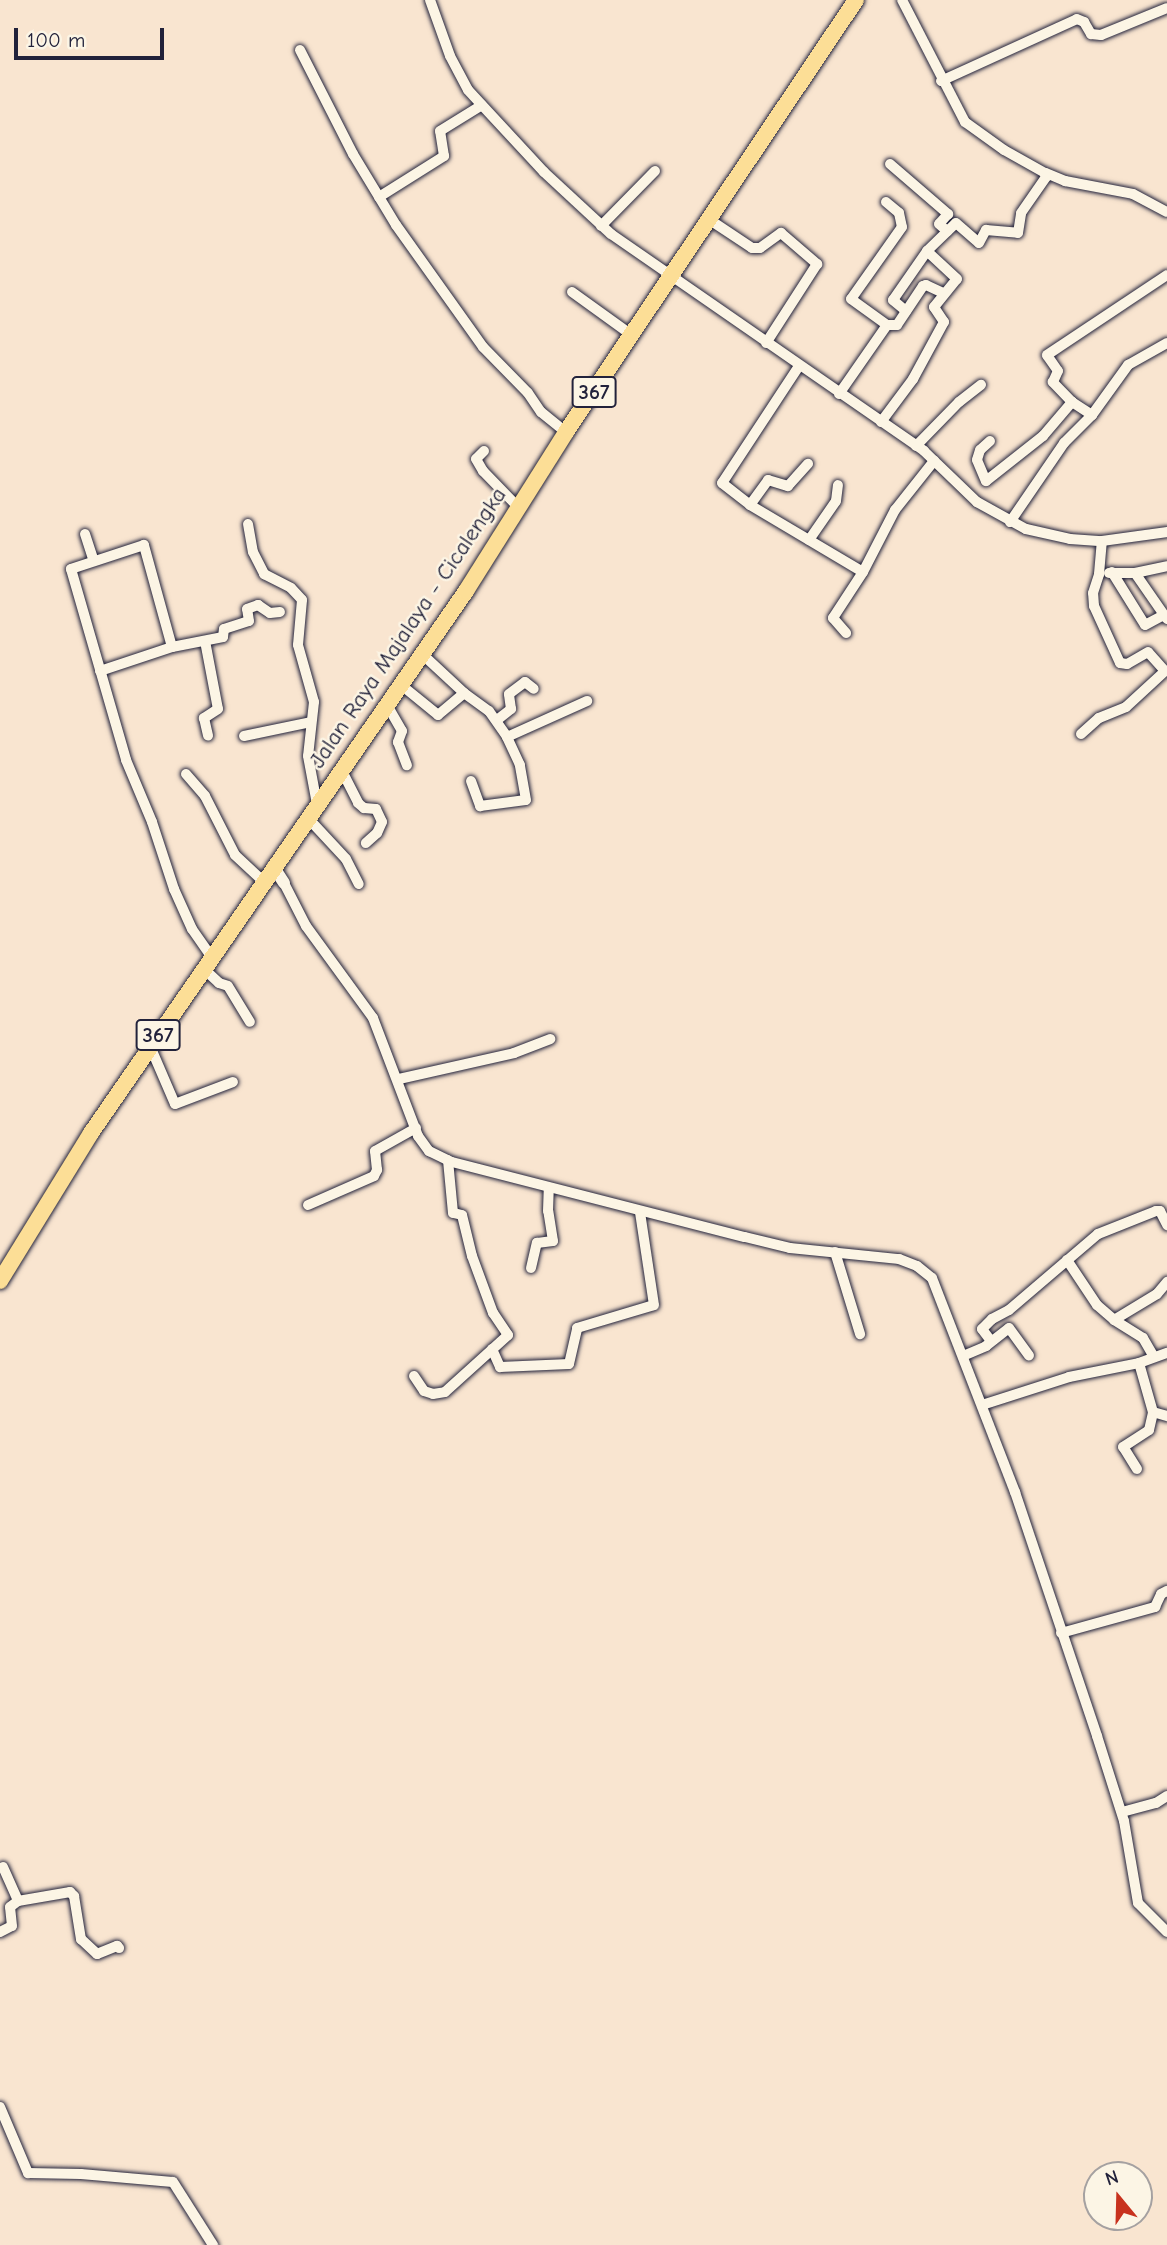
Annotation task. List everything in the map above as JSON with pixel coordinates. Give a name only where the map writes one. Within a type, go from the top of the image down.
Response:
[{"type":"main road","name":"Jalan Raya Majalaya - Cicalengka","points":[[0,1281],[91,1133],[262,881],[466,592],[517,506],[633,336],[707,218],[856,0]]},
{"type":"street","points":[[430,0],[452,61],[468,90],[544,172],[601,226],[670,277],[916,446],[977,502],[1010,522],[1053,537],[1102,541],[1167,531]]},
{"type":"street","points":[[902,0],[941,81],[965,122],[1004,150],[1046,173],[1065,181],[1133,194],[1167,212]]},
{"type":"street","points":[[941,81],[1077,19],[1084,22],[1091,34],[1101,35],[1167,8]]},
{"type":"street","points":[[300,50],[379,197],[483,347],[528,393],[541,412],[566,432]]},
{"type":"street","points":[[379,197],[444,156],[440,131],[482,104]]},
{"type":"street","points":[[890,164],[948,214],[939,223],[947,231]]},
{"type":"street","points":[[601,226],[655,171]]},
{"type":"street","points":[[906,311],[892,300],[927,251],[947,231],[957,224],[979,243],[986,230],[1018,233],[1021,213],[1046,173]]},
{"type":"street","points":[[886,202],[899,213],[902,227],[851,299],[887,325],[896,326],[924,285],[943,293]]},
{"type":"street","points":[[707,218],[752,248],[760,248],[781,233],[817,264],[766,344]]},
{"type":"street","points":[[881,422],[913,379],[944,322],[934,307],[957,276],[927,251]]},
{"type":"street","points":[[1092,415],[1072,402],[1053,382],[1058,370],[1048,355],[1167,275]]},
{"type":"street","points":[[572,292],[633,336]]},
{"type":"street","points":[[839,394],[887,325]]},
{"type":"street","points":[[1010,522],[1064,443],[1092,415],[1128,365],[1167,343]]},
{"type":"street","points":[[799,366],[722,481],[723,486],[863,572]]},
{"type":"street","points":[[916,446],[975,387],[981,385]]},
{"type":"street","points":[[990,441],[977,457],[982,477],[986,481],[992,480],[1043,436],[1072,402]]},
{"type":"street","points":[[484,451],[476,459],[483,471],[517,506]]},
{"type":"street","points":[[846,632],[833,618],[863,572],[895,510],[934,461]]},
{"type":"street","points":[[750,505],[768,480],[788,486],[808,464]]},
{"type":"street","points":[[965,491],[982,477]]},
{"type":"street","points":[[809,540],[836,501],[838,485]]},
{"type":"street","points":[[248,524],[253,552],[264,574],[292,588],[302,600],[298,645],[314,702],[308,756],[320,800],[359,884]]},
{"type":"street","points":[[85,534],[94,561]]},
{"type":"street","points":[[1081,734],[1099,718],[1126,707],[1166,670],[1148,652],[1127,664],[1121,663],[1094,606],[1093,593],[1099,574],[1102,541]]},
{"type":"street","points":[[172,648],[144,545],[74,568],[70,572],[126,761],[152,822],[174,889],[207,962],[219,983],[228,986],[250,1022]]},
{"type":"street","points":[[1099,574],[1135,573],[1167,566]]},
{"type":"street","points":[[1112,572],[1145,625],[1165,617],[1135,573]]},
{"type":"street","points":[[100,671],[172,648],[223,637],[224,629],[249,621],[247,609],[259,605],[264,611],[279,612]]},
{"type":"street","points":[[205,641],[218,709],[204,718],[208,736]]},
{"type":"street","points":[[421,653],[496,720],[520,765],[526,800],[480,807],[471,781]]},
{"type":"street","points":[[496,720],[511,709],[509,694],[524,682],[534,689]]},
{"type":"street","points":[[400,684],[438,715],[464,693]]},
{"type":"street","points":[[507,737],[587,701]]},
{"type":"street","points":[[387,705],[402,731],[398,742],[407,765]]},
{"type":"street","points":[[244,736],[311,722]]},
{"type":"street","points":[[341,769],[358,803],[364,808],[376,809],[382,822],[377,833],[366,843]]},
{"type":"street","points":[[186,774],[205,796],[235,855],[262,881]]},
{"type":"street","points":[[273,866],[306,926],[373,1018],[416,1128],[429,1151],[448,1160],[640,1212],[790,1248],[899,1259],[926,1272],[937,1287],[1015,1492],[1122,1812],[1138,1903],[1167,1932]]},
{"type":"street","points":[[399,1079],[514,1053],[550,1039]]},
{"type":"street","points":[[150,1046],[175,1104],[233,1082]]},
{"type":"street","points":[[307,1205],[374,1176],[377,1170],[374,1151],[416,1128]]},
{"type":"street","points":[[414,1376],[424,1391],[433,1394],[444,1392],[508,1335],[494,1313],[472,1256],[462,1215],[453,1213],[448,1160]]},
{"type":"street","points":[[531,1268],[537,1243],[553,1241],[548,1211],[549,1188]]},
{"type":"street","points":[[991,1341],[982,1328],[1098,1234],[1160,1211],[1167,1225]]},
{"type":"street","points":[[492,1349],[500,1367],[569,1364],[577,1328],[654,1305],[640,1212]]},
{"type":"street","points":[[835,1252],[860,1334]]},
{"type":"street","points":[[1067,1260],[1097,1305],[1114,1320],[1143,1338],[1154,1357]]},
{"type":"street","points":[[1114,1320],[1157,1294],[1167,1282]]},
{"type":"street","points":[[963,1356],[1009,1328],[1029,1356]]},
{"type":"street","points":[[982,1405],[1069,1377],[1139,1363],[1167,1353]]},
{"type":"street","points":[[1137,1469],[1123,1447],[1149,1430],[1153,1412],[1139,1363]]},
{"type":"street","points":[[1153,1412],[1167,1416]]},
{"type":"street","points":[[1061,1633],[1157,1606],[1161,1595],[1167,1591]]},
{"type":"street","points":[[1122,1812],[1156,1803],[1167,1796]]},
{"type":"street","points":[[3,1867],[18,1901]]},
{"type":"street","points":[[0,1932],[12,1926],[10,1907],[18,1901],[72,1892],[81,1939],[96,1954],[117,1946],[120,1948]]},
{"type":"street","points":[[0,2107],[28,2174],[173,2182],[213,2245]]}]
